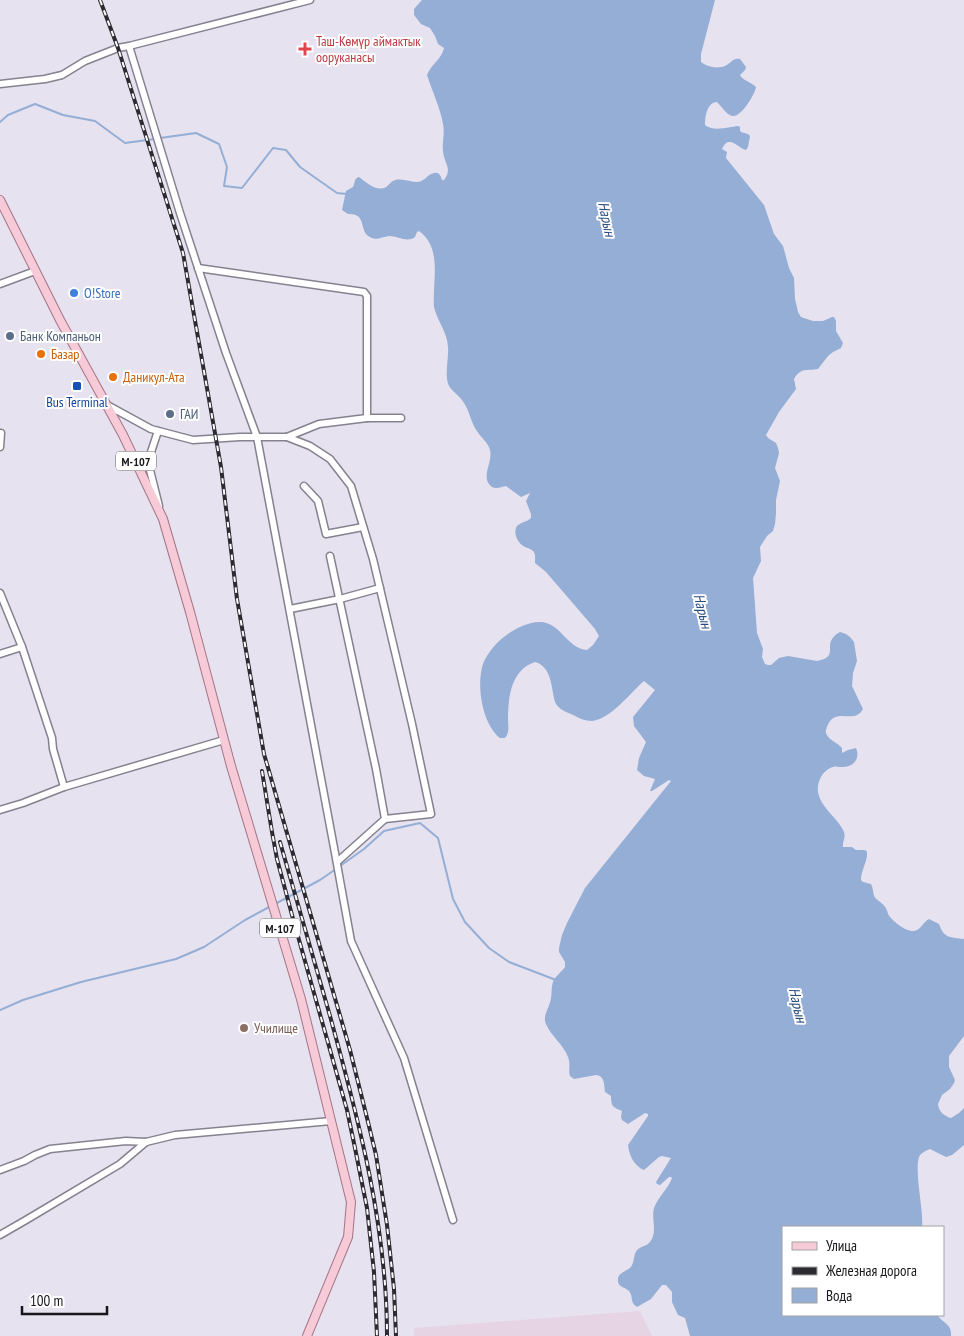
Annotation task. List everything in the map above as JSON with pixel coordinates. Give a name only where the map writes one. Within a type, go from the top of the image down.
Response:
[{"type":"main road","name":"М-107","points":[[0,200],[60,320],[124,435],[163,519],[224,740],[301,999],[351,1202],[348,1236],[307,1336]]},
{"type":"street","points":[[0,84],[45,79],[62,75],[85,61],[118,48],[306,1]]},
{"type":"street","points":[[129,46],[198,268],[226,353],[257,437],[351,941],[404,1058],[453,1220]]},
{"type":"street","points":[[198,268],[364,292],[367,296],[367,418]]},
{"type":"street","points":[[0,284],[35,271]]},
{"type":"street","points":[[107,405],[152,429],[193,440],[240,436],[287,437],[310,446],[330,459],[351,486],[380,588],[431,814],[385,819],[337,862]]},
{"type":"street","points":[[287,437],[319,424],[367,418],[401,418]]},
{"type":"street","points":[[158,430],[151,452],[150,470],[163,519]]},
{"type":"street","points":[[0,447],[1,433]]},
{"type":"street","points":[[304,486],[318,501],[326,534],[363,527]]},
{"type":"street","points":[[330,556],[385,819]]},
{"type":"street","points":[[290,609],[340,599],[380,588]]},
{"type":"street","points":[[0,593],[22,647],[52,738],[64,788]]},
{"type":"street","points":[[0,654],[22,647]]},
{"type":"street","points":[[0,810],[23,804],[64,788],[224,740]]},
{"type":"street","points":[[0,1170],[50,1149],[126,1141],[146,1142],[175,1135],[331,1121]]},
{"type":"street","points":[[0,1234],[120,1164],[146,1142]]},
{"type":"shaded area","points":[[640,1311],[652,1336],[414,1336],[414,1328]]},
{"type":"water","name":"Нарын","points":[[422,0],[715,0],[701,54],[701,62],[709,66],[719,67],[725,66],[735,59],[740,59],[746,67],[740,75],[756,87],[747,105],[736,116],[728,114],[717,102],[711,104],[706,114],[705,125],[717,129],[738,126],[741,132],[750,136],[746,150],[731,142],[725,144],[722,149],[727,152],[726,158],[764,205],[774,234],[783,246],[794,278],[795,299],[801,317],[813,321],[823,321],[834,317],[836,331],[843,343],[841,348],[828,356],[818,369],[804,370],[797,375],[794,379],[796,389],[779,412],[766,435],[776,443],[778,448],[779,453],[775,468],[780,481],[776,500],[775,524],[773,531],[767,536],[760,547],[761,561],[753,578],[757,633],[763,649],[762,657],[765,664],[768,665],[771,665],[779,658],[788,656],[817,661],[828,656],[831,641],[840,632],[846,634],[854,642],[857,661],[853,673],[852,686],[863,709],[855,716],[835,717],[830,721],[826,732],[842,748],[842,753],[856,748],[857,756],[852,765],[829,768],[821,777],[818,793],[825,808],[844,832],[843,847],[852,847],[856,850],[865,850],[867,852],[861,880],[871,884],[874,896],[885,907],[893,920],[903,928],[914,931],[929,919],[939,924],[946,935],[964,939],[964,1036],[949,1056],[949,1067],[955,1080],[954,1083],[942,1095],[938,1104],[942,1113],[951,1118],[964,1108],[964,1145],[952,1155],[946,1157],[930,1149],[920,1155],[918,1178],[922,1226],[782,1226],[782,1316],[938,1316],[949,1326],[951,1336],[690,1336],[685,1318],[678,1315],[672,1302],[672,1292],[666,1285],[662,1285],[651,1299],[637,1307],[633,1303],[629,1291],[618,1283],[620,1274],[632,1266],[637,1250],[649,1243],[654,1234],[654,1208],[672,1178],[669,1177],[660,1185],[656,1182],[671,1158],[659,1157],[644,1170],[635,1163],[628,1145],[648,1114],[645,1113],[628,1124],[622,1120],[622,1111],[612,1105],[611,1096],[605,1092],[604,1081],[601,1077],[596,1075],[574,1079],[570,1076],[568,1057],[548,1028],[545,1018],[553,982],[565,967],[565,962],[559,952],[562,935],[585,888],[671,781],[669,780],[650,791],[655,779],[644,776],[637,770],[639,758],[646,742],[634,726],[633,717],[655,690],[644,681],[613,711],[606,716],[592,721],[580,718],[558,707],[548,673],[545,668],[535,662],[521,671],[512,685],[508,711],[508,731],[505,738],[500,738],[494,732],[485,714],[480,682],[483,664],[492,649],[506,635],[531,623],[546,623],[553,626],[574,645],[587,650],[599,636],[546,572],[535,563],[533,551],[523,546],[517,539],[515,531],[517,526],[531,518],[526,501],[530,493],[521,497],[506,486],[493,487],[487,480],[491,454],[489,447],[475,428],[461,398],[449,386],[447,341],[434,307],[434,256],[426,238],[419,231],[412,239],[392,236],[372,238],[364,231],[361,219],[358,216],[348,214],[342,210],[346,191],[353,187],[355,180],[359,177],[371,186],[381,189],[396,180],[419,182],[436,173],[442,180],[447,176],[448,169],[443,151],[443,124],[427,75],[444,48],[438,44],[430,28],[421,24],[414,15],[414,9]]},
{"type":"waterway","points":[[0,122],[8,115],[35,104],[63,115],[95,121],[125,143],[155,139]]},
{"type":"waterway","points":[[160,138],[196,133],[219,144],[227,167],[224,186],[242,188],[273,148],[286,150],[300,167],[337,193],[347,194]]},
{"type":"waterway","points":[[340,866],[364,849],[384,831],[420,823],[438,838],[453,899],[465,922],[489,948],[509,962],[556,980]]},
{"type":"waterway","points":[[275,904],[320,880],[336,869]]},
{"type":"waterway","points":[[0,1010],[23,1000],[81,982],[176,959],[204,947],[245,920],[271,906]]},
{"type":"railway","points":[[100,0],[118,48],[183,253],[221,467],[237,599],[264,754],[350,1050],[376,1155],[387,1225],[394,1289],[396,1336]]},
{"type":"railway","points":[[262,771],[277,859],[347,1110],[355,1148],[367,1208],[374,1272],[377,1336]]},
{"type":"railway","points":[[280,842],[330,1016],[361,1135],[377,1215],[386,1295],[387,1336]]},
{"type":"place","name":"Таш-Көмүр аймактык ооруканасы","points":[[305,49]]},
{"type":"place","name":"O!Store","points":[[74,293]]},
{"type":"place","name":"Банк Компаньон","points":[[10,336]]},
{"type":"place","name":"Базар","points":[[41,354]]},
{"type":"place","name":"Даникул-Ата","points":[[113,377]]},
{"type":"place","name":"Bus Terminal","points":[[77,386]]},
{"type":"place","name":"ГАИ","points":[[170,414]]},
{"type":"place","name":"Училище","points":[[244,1028]]}]
